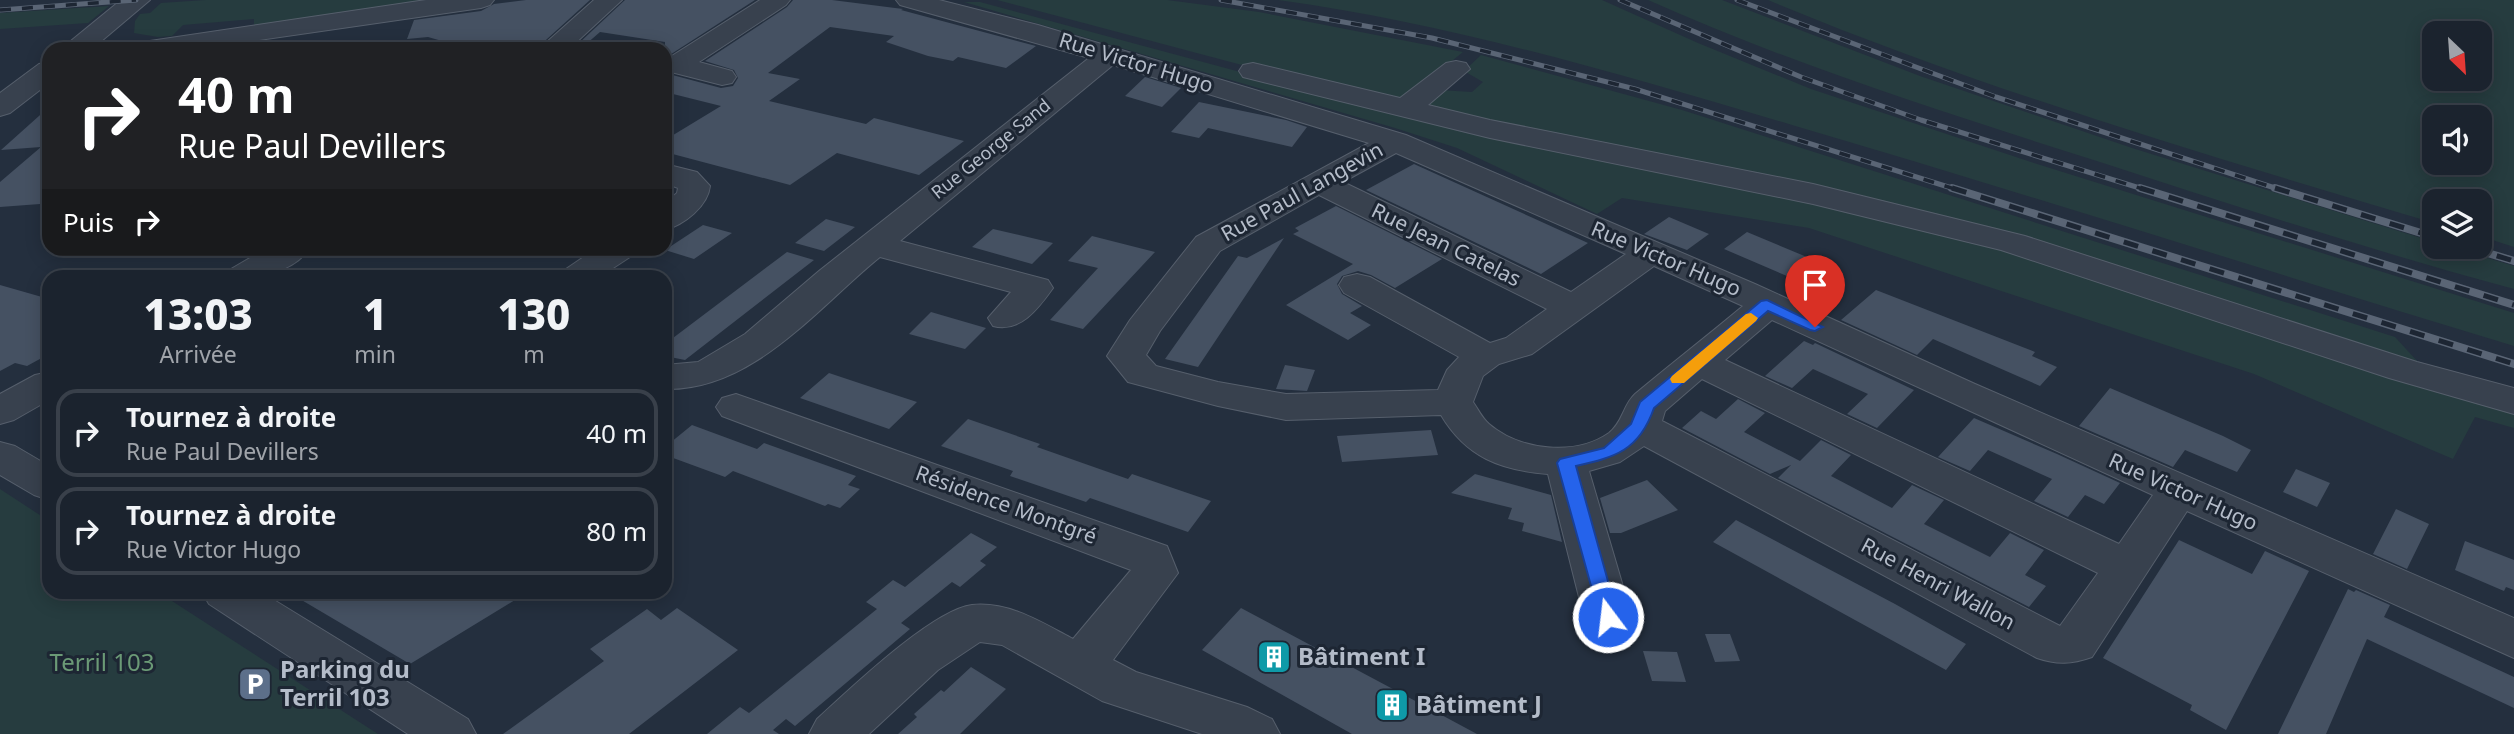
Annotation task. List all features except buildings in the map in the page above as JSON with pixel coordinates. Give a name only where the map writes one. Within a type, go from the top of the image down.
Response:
[{"type":"street","points":[[84,42],[137,0]]},
{"type":"street","points":[[191,42],[481,0]]},
{"type":"street","points":[[561,42],[609,0]]},
{"type":"street","points":[[722,77],[677,65],[777,0]]},
{"type":"street","points":[[983,0],[1400,125],[1490,130],[1813,194],[2013,243],[2403,370],[2514,401]]},
{"type":"street","name":"Rue Victor Hugo","points":[[918,1],[1029,30],[1109,55],[1400,125],[1537,205],[1651,251],[2514,639]]},
{"type":"street","name":"Rue George Sand","points":[[672,377],[701,374],[749,350],[847,266],[1109,55]]},
{"type":"street","name":"Rue Paul Langevin","points":[[1453,402],[1286,407],[1218,394],[1142,373],[1126,356],[1143,328],[1208,244],[1319,182],[1400,125],[1456,69]]},
{"type":"street","points":[[0,78],[42,72]]},
{"type":"street","points":[[0,107],[42,76]]},
{"type":"street","points":[[672,175],[685,178],[694,186],[693,196],[672,214]]},
{"type":"street","name":"Rue Jean Catelas","points":[[1319,182],[1572,307]]},
{"type":"street","points":[[876,245],[1035,288],[1006,318]]},
{"type":"street","points":[[1651,251],[1518,346],[1486,356],[1466,370],[1453,402],[1473,433],[1506,452],[1540,460],[1566,463],[1610,453],[1639,426],[1646,406],[1767,305]]},
{"type":"street","points":[[254,270],[279,256]]},
{"type":"street","points":[[587,270],[609,256]]},
{"type":"street","points":[[1357,285],[1486,356]]},
{"type":"street","points":[[1698,362],[2126,567]]},
{"type":"street","points":[[0,411],[42,388]]},
{"type":"street","name":"Résidence Montgré","points":[[736,407],[1151,558],[1155,573],[1081,664]]},
{"type":"street","name":"Rue Henri Wallon","points":[[1639,426],[2054,645],[2075,644],[2179,490]]},
{"type":"street","points":[[0,456],[42,481]]},
{"type":"street","points":[[1566,463],[1608,617]]},
{"type":"street","points":[[236,599],[450,734]]},
{"type":"street","points":[[835,734],[921,656],[973,623],[1012,628],[1119,687],[1229,722],[1254,734]]},
{"type":"green space","points":[[206,0],[459,0],[254,27],[254,19],[183,25],[172,36],[134,33],[135,21],[140,14],[150,13],[161,3]]},
{"type":"green space","points":[[997,0],[1167,0],[1259,12],[1463,52],[1400,103],[1329,88]]},
{"type":"green space","points":[[1278,0],[1602,0],[1811,89],[2034,163],[2514,313],[2514,346],[1973,179],[1601,70],[1473,37],[1343,10]]},
{"type":"green space","points":[[1648,0],[1722,0],[1920,76],[2132,148],[2422,238],[2422,259],[2491,259],[2514,266],[2514,289],[2308,229],[1930,107],[1816,68]]},
{"type":"green space","points":[[1768,0],[2514,0],[2514,247],[2492,240],[2492,189],[2422,189],[2422,219],[2098,120],[1932,63]]},
{"type":"green space","points":[[964,2],[980,2],[1423,121],[1425,104],[1439,90],[1472,92],[1483,82],[1464,71],[1481,55],[1682,110],[2395,337],[2442,388],[2514,407],[2514,428],[2475,417],[2453,459],[2254,374],[1809,228],[1622,198],[1597,214],[1457,148]]},
{"type":"green space","points":[[109,6],[88,23],[0,29],[0,13]]},
{"type":"green space","name":"Terril 103","points":[[0,489],[42,516],[42,599],[169,599],[378,734],[0,734]]},
{"type":"railway","points":[[0,10],[136,0]]},
{"type":"railway","points":[[1221,0],[1432,38],[1635,89],[1958,190]]},
{"type":"railway","points":[[1620,0],[1801,77],[1921,120],[2146,190]]},
{"type":"railway","points":[[1737,0],[1996,97],[2281,190]]},
{"type":"railway","points":[[1952,188],[2514,364]]},
{"type":"railway","points":[[2140,188],[2514,305]]},
{"type":"railway","points":[[2275,188],[2422,233]]},
{"type":"railway","points":[[2492,254],[2514,261]]},
{"type":"slow traffic","points":[[1678,379],[1751,318]]},
{"type":"place","name":"Bâtiment I","points":[[1274,657]]},
{"type":"place","name":"Parking du Terril 103","points":[[255,684]]},
{"type":"place","name":"Bâtiment J","points":[[1392,705]]},
{"type":"route","points":[[1608,617],[1566,463],[1610,453],[1639,426],[1646,406],[1767,305],[1815,327]]}]
